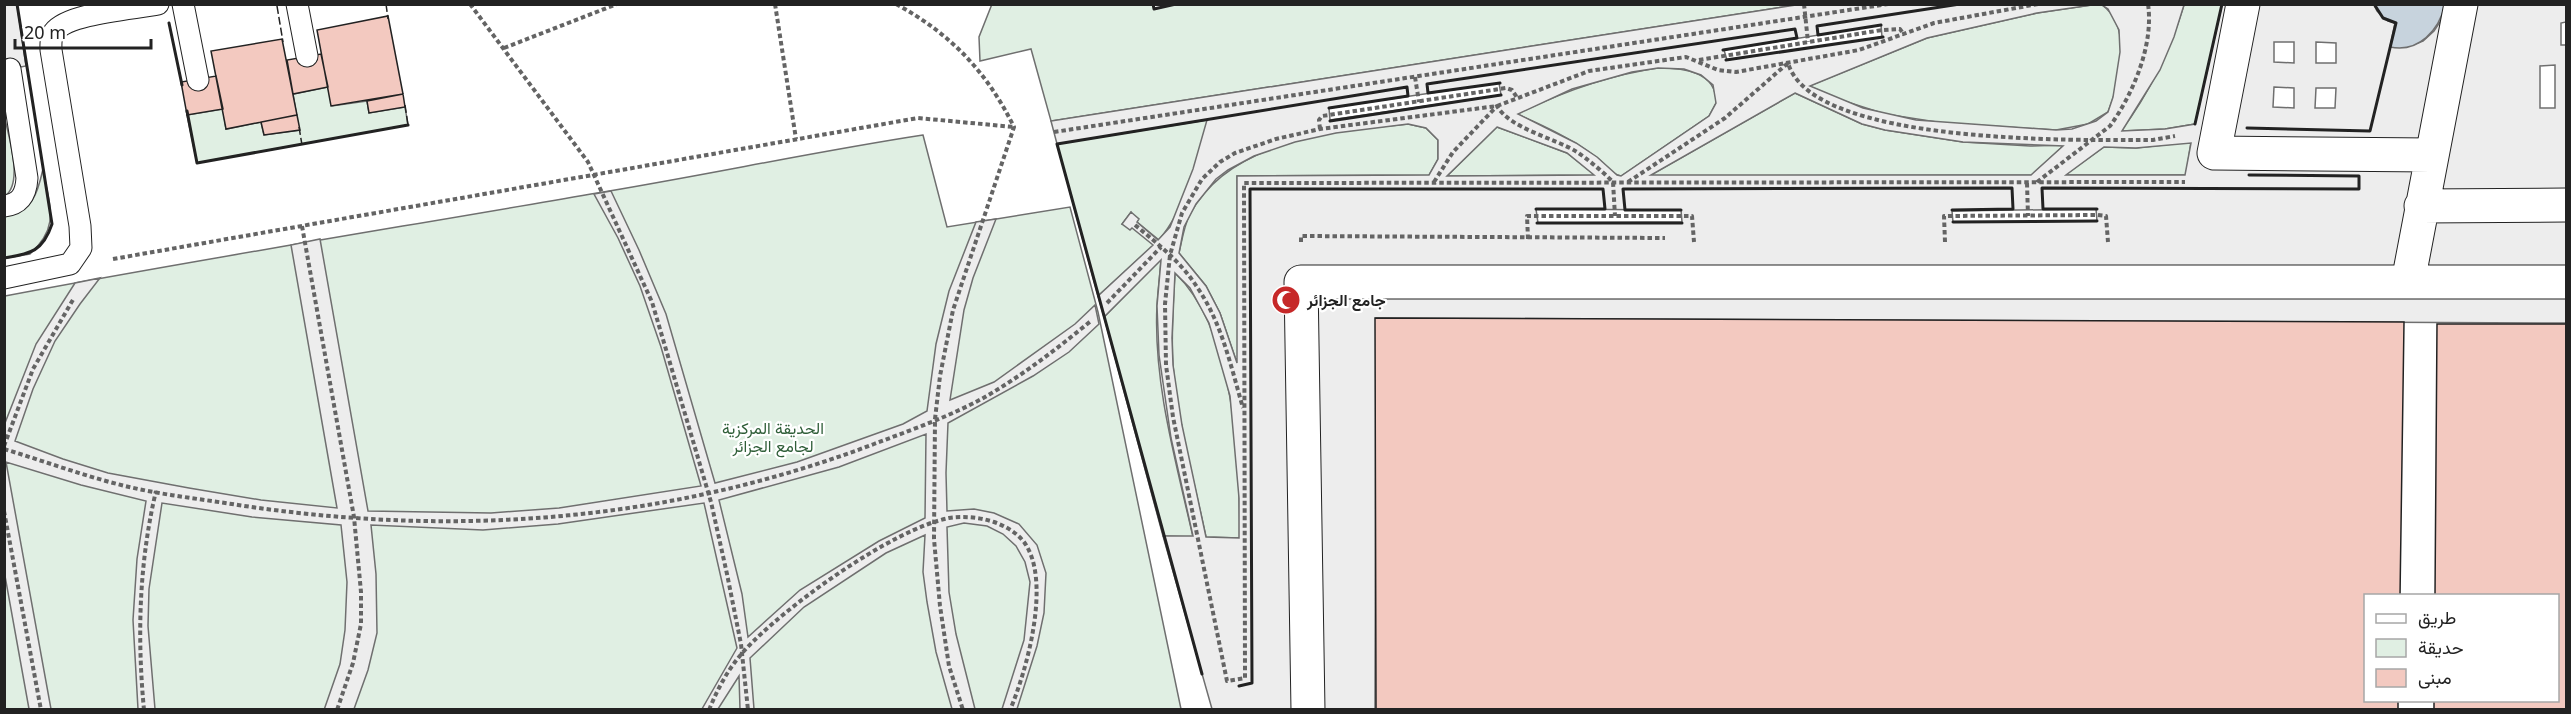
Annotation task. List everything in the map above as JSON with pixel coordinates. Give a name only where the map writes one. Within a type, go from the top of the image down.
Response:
[{"type":"street","points":[[2243,4],[2214,153],[2431,155]]},
{"type":"street","points":[[2408,282],[2461,4]]},
{"type":"street","points":[[2421,206],[2566,205]]},
{"type":"street","points":[[1308,710],[1301,282],[2566,282]]},
{"type":"lane","points":[[4,278],[70,264],[77,256],[81,239],[50,40],[61,26],[82,11],[158,4]]},
{"type":"lane","points":[[183,4],[198,80]]},
{"type":"lane","points":[[297,4],[307,56]]},
{"type":"lane","points":[[4,206],[20,200],[25,194],[27,178],[10,69]]},
{"type":"path","points":[[470,4],[588,162],[652,302],[708,495],[727,574],[742,653],[748,710]]},
{"type":"path","points":[[504,48],[617,4]]},
{"type":"path","points":[[775,4],[796,139]]},
{"type":"path","points":[[896,4],[955,44],[985,78],[1014,127],[953,310],[941,367],[935,419],[934,522],[944,639],[963,710]]},
{"type":"path","points":[[1804,4],[1808,42]]},
{"type":"path","points":[[1054,132],[1888,4]]},
{"type":"path","points":[[1227,681],[1173,417],[1166,365],[1165,330],[1170,255],[1182,213],[1202,179],[1220,162],[1256,144],[1320,129],[1497,106],[1589,71],[1686,57],[1725,72],[1788,63],[1859,51],[1955,18],[2038,4]]},
{"type":"path","points":[[2036,183],[2110,126],[2131,89],[2145,45],[2149,22],[2148,4]]},
{"type":"path","points":[[1698,60],[1896,29],[1904,34]]},
{"type":"path","points":[[1788,63],[1792,74],[1814,95],[1876,120],[1978,135],[2153,140],[2193,133],[2218,135]]},
{"type":"path","points":[[1628,183],[1725,117],[1788,63]]},
{"type":"path","points":[[1415,77],[1419,102]]},
{"type":"path","points":[[1320,129],[1319,120],[1322,116],[1510,88],[1518,99]]},
{"type":"path","points":[[1434,182],[1453,152],[1497,106]]},
{"type":"path","points":[[1497,106],[1508,119],[1576,152],[1600,169],[1613,182],[1615,216]]},
{"type":"path","points":[[59,268],[918,118],[1014,127]]},
{"type":"path","points":[[2027,183],[2028,216]]},
{"type":"path","points":[[1952,216],[2097,215]]},
{"type":"path","points":[[1537,217],[1681,216]]},
{"type":"path","points":[[1135,225],[1170,255],[1197,286],[1211,311],[1229,360],[1244,414]]},
{"type":"path","points":[[302,226],[354,517],[361,592],[361,624],[353,663],[337,710]]},
{"type":"path","points":[[1107,303],[1161,247]]},
{"type":"path","points":[[79,289],[33,369],[4,447],[126,486],[307,515],[426,521],[510,521],[606,511],[708,495],[751,485],[840,457],[984,397],[1051,354],[1092,320]]},
{"type":"path","points":[[144,710],[141,591],[147,538],[156,491]]},
{"type":"path","points":[[4,511],[41,710]]},
{"type":"path","points":[[709,710],[723,678],[742,653],[809,594],[899,538],[934,522],[958,517],[973,517],[991,521],[1017,534],[1029,552],[1036,582],[1027,659],[1010,710]]},
{"type":"green space","points":[[992,4],[1153,4],[1154,9],[1176,4],[1796,5],[1051,121],[1031,49],[980,61],[979,37]]},
{"type":"green space","points":[[2102,5],[2112,15],[2118,27],[2121,56],[2120,71],[2108,112],[2088,124],[2056,130],[1943,123],[1885,114],[1841,100],[1809,86],[1927,38],[2037,13]]},
{"type":"green space","points":[[2184,5],[2222,5],[2195,124],[2165,129],[2121,131],[2158,71]]},
{"type":"green space","points":[[1658,68],[1688,71],[1705,78],[1715,92],[1716,103],[1709,116],[1621,176],[1577,144],[1517,114],[1586,85]]},
{"type":"green space","points":[[328,87],[332,106],[367,101],[369,113],[405,107],[408,125],[197,163],[187,115],[223,109],[226,129],[261,122],[264,135],[299,130],[293,94]]},
{"type":"green space","points":[[1795,93],[1862,124],[1885,130],[1963,142],[2030,146],[2064,145],[2032,175],[1649,176]]},
{"type":"green space","points":[[4,115],[14,170],[11,190],[5,196]]},
{"type":"green space","points":[[1208,119],[1190,183],[1177,213],[1159,240],[1137,222],[1131,212],[1122,224],[1132,227],[1154,245],[1098,296],[1057,144]]},
{"type":"green space","points":[[1408,124],[1426,128],[1438,140],[1438,159],[1429,175],[1237,176],[1238,366],[1220,313],[1206,286],[1179,253],[1190,214],[1208,189],[1230,170],[1257,155],[1317,136]]},
{"type":"green space","points":[[1497,127],[1567,153],[1595,175],[1447,176]]},
{"type":"green space","name":"الحديقة المركزية لجامع الجزائر","points":[[923,135],[947,227],[1070,207],[1098,312],[1181,709],[5,710],[5,296]]},
{"type":"green space","points":[[2191,142],[2186,175],[2065,175],[2104,147],[2136,148]]},
{"type":"green space","points":[[43,169],[50,205],[46,234],[30,254],[5,258],[5,216],[22,210],[28,205],[36,194]]},
{"type":"green space","points":[[1161,259],[1157,334],[1162,392],[1193,537],[1163,536],[1104,317]]},
{"type":"green space","points":[[1175,273],[1195,298],[1211,328],[1222,362],[1235,435],[1240,538],[1206,537],[1182,430],[1175,387],[1172,342]]},
{"type":"shaded area","points":[[4,5],[17,5],[26,66],[5,70]]},
{"type":"shaded area","points":[[1796,5],[2092,5],[2037,13],[1927,38],[1810,86],[1863,108],[1916,120],[2056,130],[2072,129],[2096,121],[2108,112],[2113,97],[2120,52],[2119,30],[2108,9],[2102,5],[2184,5],[2160,70],[2122,131],[2165,129],[2195,124],[2222,5],[2374,5],[2388,21],[2396,23],[2391,47],[2409,46],[2423,41],[2442,19],[2445,5],[2566,5],[2566,22],[2561,23],[2561,45],[2566,45],[2566,323],[1376,318],[1375,709],[1212,709],[1163,536],[1193,536],[1171,438],[1159,355],[1157,306],[1161,260],[1104,317],[1098,296],[1153,245],[1132,228],[1130,230],[1122,224],[1131,212],[1139,219],[1137,222],[1158,240],[1170,227],[1193,169],[1207,120],[1057,144],[1051,121]],"holes":[[[1881,25],[1882,37],[1727,60],[1724,50]],[[2274,42],[2294,42],[2294,63],[2274,62]],[[2316,42],[2336,43],[2336,63],[2316,63]],[[2555,65],[2555,108],[2540,108],[2540,66]],[[1658,68],[1684,69],[1701,75],[1713,85],[1716,103],[1709,116],[1621,176],[1576,143],[1518,114],[1572,89],[1632,72]],[[1499,83],[1501,95],[1330,120],[1329,108]],[[2274,87],[2294,88],[2294,108],[2273,107]],[[2316,88],[2336,88],[2335,108],[2315,108]],[[1795,93],[1862,124],[1885,130],[1963,142],[2063,146],[2031,175],[1651,175]],[[1408,124],[1426,128],[1438,140],[1438,159],[1429,175],[1237,176],[1237,363],[1220,313],[1206,286],[1179,253],[1184,227],[1196,204],[1216,179],[1254,156],[1295,142],[1336,133]],[[1497,127],[1567,153],[1594,175],[1447,176]],[[2191,143],[2185,175],[2066,175],[2104,147],[2136,148]],[[1536,209],[1681,210],[1682,222],[1538,223]],[[2096,209],[2097,221],[1953,222],[1952,211]],[[1175,273],[1190,288],[1209,323],[1230,396],[1239,498],[1239,538],[1206,537],[1182,425],[1173,365]]]},
{"type":"shaded area","points":[[2374,5],[2445,5],[2438,23],[2426,38],[2419,43],[2400,48],[2390,47],[2395,23],[2383,18]]},
{"type":"shaded area","points":[[611,191],[666,314],[715,483],[797,462],[903,424],[927,411],[936,344],[949,291],[976,222],[996,219],[973,278],[964,310],[950,400],[994,382],[1075,324],[1095,305],[1099,324],[1069,352],[1033,376],[948,423],[947,511],[974,509],[994,513],[1019,524],[1037,545],[1046,573],[1044,613],[1037,646],[1017,709],[1002,709],[1024,640],[1030,582],[1025,562],[1016,546],[1003,534],[987,526],[964,523],[947,527],[949,592],[956,634],[975,709],[952,709],[936,652],[927,602],[923,572],[925,535],[886,553],[804,607],[750,658],[754,709],[740,709],[739,676],[718,709],[702,709],[737,648],[704,503],[558,524],[483,530],[371,525],[376,574],[377,633],[368,670],[354,709],[324,710],[340,664],[345,630],[347,582],[341,525],[252,517],[162,503],[149,589],[148,626],[155,709],[138,709],[133,620],[137,559],[146,501],[81,485],[6,462],[51,709],[29,709],[5,576],[5,423],[36,344],[75,283],[100,278],[55,341],[33,389],[15,441],[63,459],[108,473],[189,488],[261,500],[337,508],[291,245],[320,239],[368,511],[491,513],[559,508],[701,486],[661,347],[640,286],[594,194]],"holes":[[[926,434],[925,518],[879,541],[800,590],[748,637],[742,594],[719,500],[839,467]]]},
{"type":"building","points":[[388,16],[403,94],[331,106],[317,30]]},
{"type":"building","points":[[282,39],[297,115],[226,129],[211,51]]},
{"type":"building","points":[[321,54],[328,87],[293,94],[287,60]]},
{"type":"building","points":[[216,76],[223,109],[187,115],[181,82]]},
{"type":"building","points":[[403,94],[405,107],[369,113],[367,101]]},
{"type":"building","points":[[297,115],[300,130],[264,135],[261,122]]},
{"type":"building","points":[[1375,318],[2404,322],[2400,594],[2364,594],[2364,702],[2398,702],[2398,710],[1376,710]]},
{"type":"building","points":[[2437,324],[2566,324],[2566,710],[2434,710],[2434,702],[2559,702],[2559,594],[2435,594]]},
{"type":"fence","points":[[386,4],[388,19]]},
{"type":"fence","points":[[277,6],[283,42]]},
{"type":"fence","points":[[405,105],[408,125]]},
{"type":"fence","points":[[299,127],[302,145]]},
{"type":"wall","points":[[4,258],[35,250],[44,240],[52,224],[17,4]]},
{"type":"wall","points":[[1153,4],[1154,9],[1176,4]]},
{"type":"wall","points":[[1881,25],[1818,35],[1817,26],[1960,4]]},
{"type":"wall","points":[[2195,124],[2222,4]]},
{"type":"wall","points":[[2247,128],[2370,131],[2396,23],[2383,18],[2374,4]]},
{"type":"wall","points":[[169,23],[182,85]]},
{"type":"wall","points":[[1500,83],[1428,93],[1427,84],[1795,29],[1797,38],[1723,50]]},
{"type":"wall","points":[[1726,60],[1883,37]]},
{"type":"wall","points":[[1202,674],[1057,144],[1407,87],[1408,96],[1329,108]]},
{"type":"wall","points":[[1330,121],[1501,95]]},
{"type":"wall","points":[[187,111],[197,163],[408,125]]},
{"type":"wall","points":[[2097,209],[2043,209],[2042,188],[2359,189],[2359,176],[2249,175]]},
{"type":"wall","points":[[1681,210],[1625,210],[1623,189],[2012,188],[2013,209],[1952,210]]},
{"type":"wall","points":[[1239,686],[1252,683],[1250,189],[1603,189],[1605,209],[1536,209]]},
{"type":"wall","points":[[1953,222],[2097,221]]},
{"type":"wall","points":[[1537,223],[1682,223]]},
{"type":"place","name":"جامع الجزائر","points":[[1286,300]]}]
